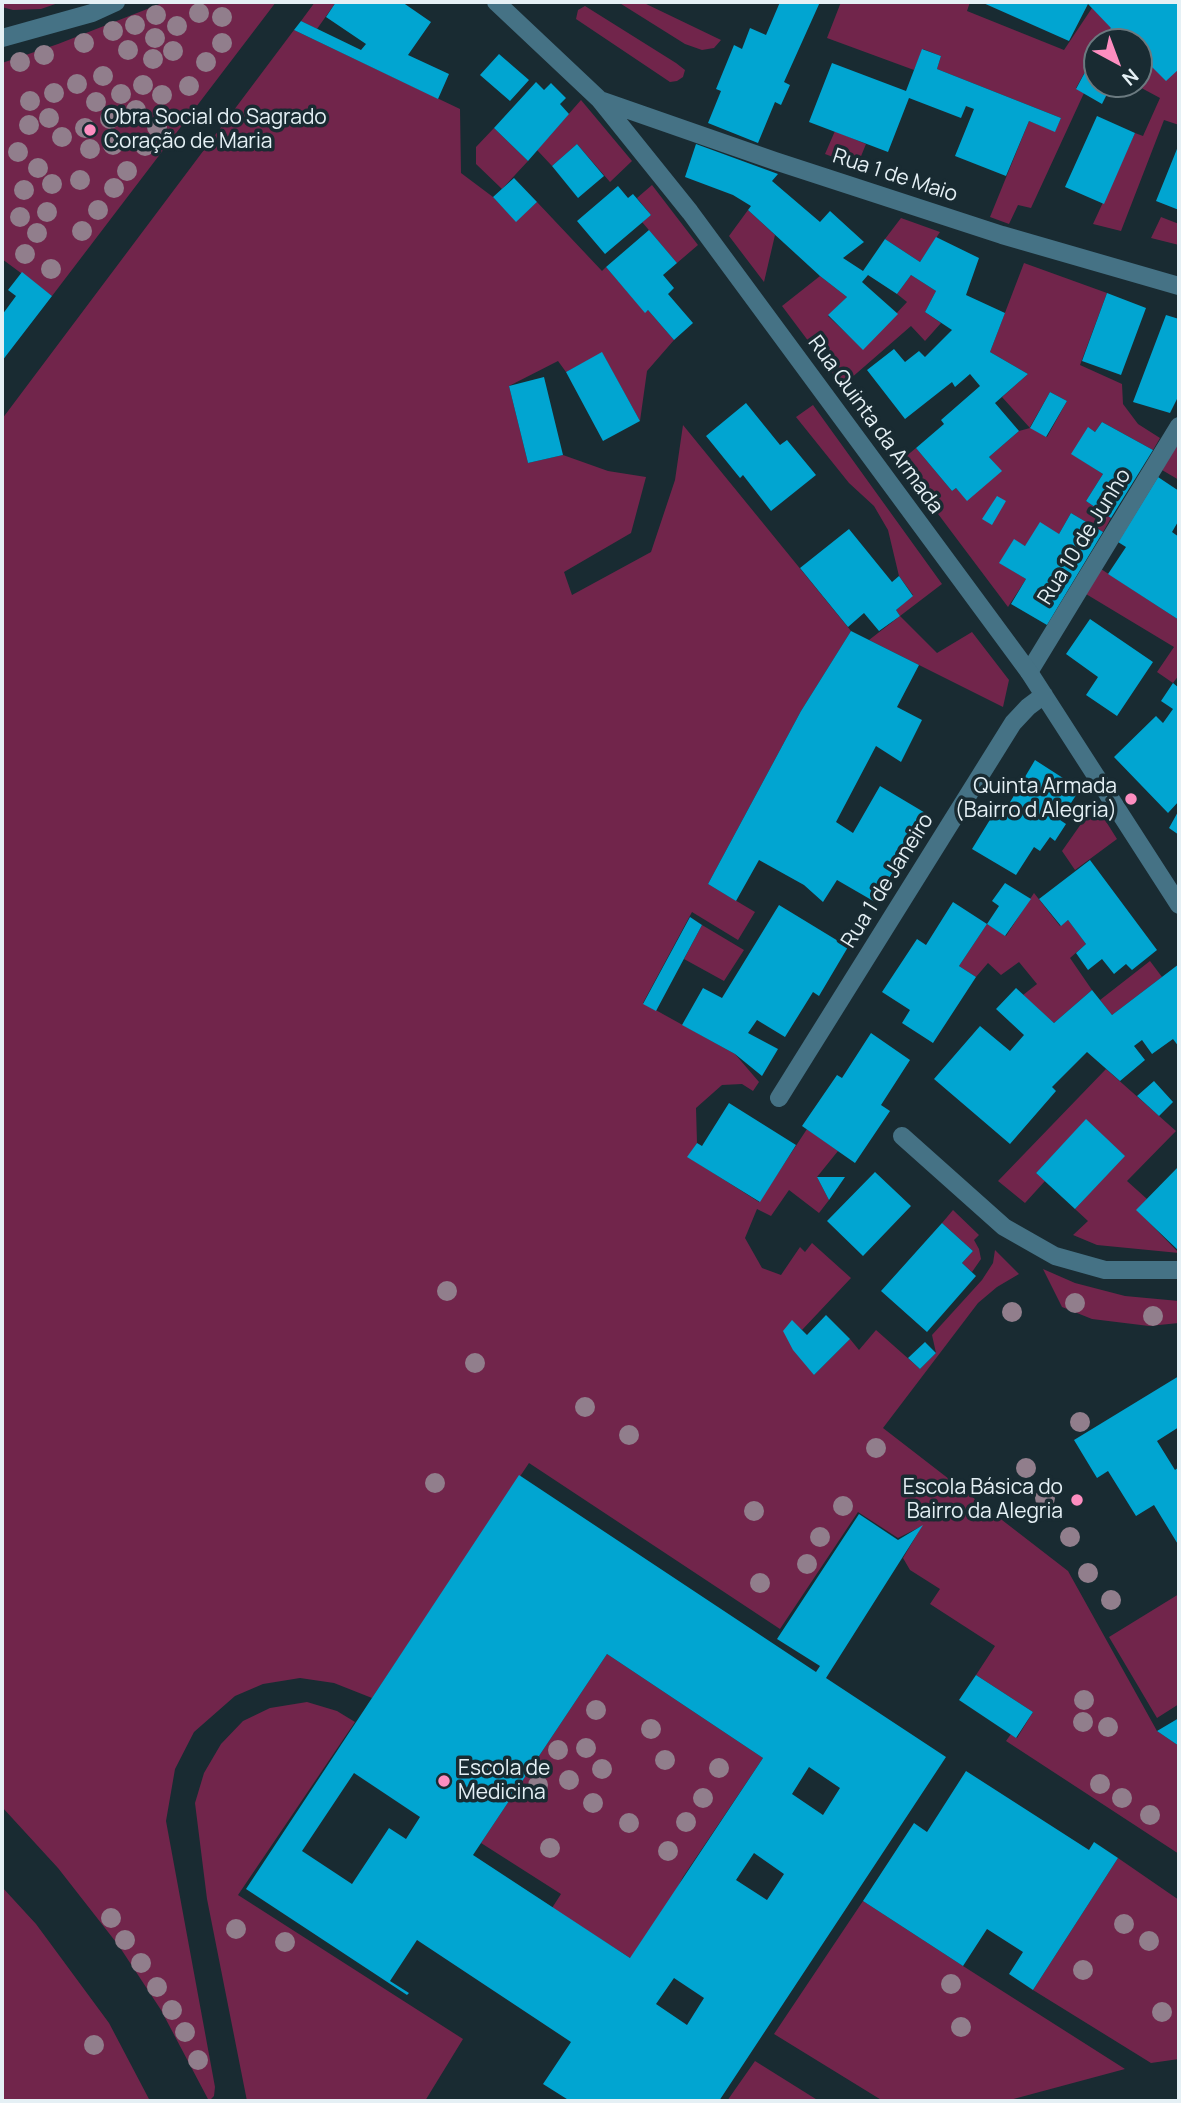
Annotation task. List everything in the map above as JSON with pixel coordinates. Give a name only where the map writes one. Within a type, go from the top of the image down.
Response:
[{"type":"street","points":[[2,38],[92,13],[116,2]]},
{"type":"street","name":"Rua Quinta da Armada","points":[[496,2],[600,100],[690,212],[1029,672],[1179,905]]},
{"type":"street","name":"Rua 1 de Maio","points":[[600,100],[775,161],[1002,235],[1179,286]]},
{"type":"street","name":"Rua 10 de Junho","points":[[1029,672],[1179,426]]},
{"type":"street","name":"Rua 1 de Janeiro","points":[[779,1098],[1013,723],[1028,706],[1044,695]]},
{"type":"street","points":[[902,1136],[1004,1227],[1055,1256],[1105,1270],[1179,1270]]},
{"type":"shaded area","points":[[2,2],[61,2],[41,9],[13,10],[2,7]]},
{"type":"shaded area","name":"Obra Social do Sagrado Coração de Maria","points":[[165,2],[276,2],[52,296],[2,259],[2,63]]},
{"type":"shaded area","points":[[315,2],[336,2],[317,29],[301,21]]},
{"type":"shaded area","points":[[618,2],[642,2],[721,40],[714,48],[702,50],[685,44]]},
{"type":"shaded area","points":[[841,2],[970,2],[967,11],[1064,50],[1092,8],[1112,28],[1083,28],[1083,75],[1076,88],[1083,95],[1031,208],[1018,205],[1009,224],[990,217],[1029,121],[1055,131],[1061,118],[937,69],[941,56],[923,49],[914,70],[827,38]]},
{"type":"shaded area","points":[[585,6],[676,63],[685,70],[683,77],[670,82],[576,19],[578,10]]},
{"type":"shaded area","points":[[294,30],[460,109],[461,173],[493,197],[516,221],[537,202],[602,271],[606,267],[645,312],[648,310],[674,340],[647,371],[640,421],[602,353],[566,372],[558,361],[509,386],[528,463],[563,455],[608,471],[646,477],[631,533],[564,572],[572,595],[651,552],[675,480],[683,425],[851,631],[801,711],[708,884],[755,912],[738,940],[692,912],[643,1003],[735,1054],[759,1082],[753,1091],[742,1084],[722,1085],[696,1108],[697,1143],[688,1157],[759,1202],[807,1129],[838,1151],[817,1177],[829,1200],[819,1213],[789,1190],[771,1216],[757,1209],[745,1238],[762,1268],[781,1275],[800,1247],[805,1252],[812,1243],[851,1278],[802,1330],[792,1321],[814,1375],[850,1339],[859,1350],[876,1330],[920,1369],[936,1353],[932,1335],[982,1280],[993,1263],[995,1250],[1019,1274],[978,1303],[883,1428],[1068,1571],[1157,1731],[1179,1746],[1179,1854],[1006,1741],[1011,1734],[1017,1738],[1033,1712],[976,1675],[995,1646],[930,1604],[940,1589],[910,1570],[903,1558],[922,1526],[898,1538],[858,1512],[780,1629],[529,1463],[372,1698],[334,1683],[300,1678],[263,1684],[235,1696],[194,1732],[175,1769],[166,1821],[215,2087],[214,2096],[209,2101],[161,2010],[119,1946],[58,1868],[2,1807],[2,419]]},
{"type":"shaded area","points":[[1179,59],[1179,125],[1164,120],[1121,231],[1093,224],[1135,133],[1143,136],[1160,98],[1153,94],[1153,61],[1170,68]]},
{"type":"shaded area","points":[[581,100],[632,161],[610,182],[577,144],[552,166],[537,150]]},
{"type":"shaded area","points":[[494,128],[528,161],[502,189],[476,164],[476,147]]},
{"type":"shaded area","points":[[835,131],[866,144],[857,166],[825,154]]},
{"type":"shaded area","points":[[652,185],[698,245],[677,263],[642,222],[651,215],[637,198]]},
{"type":"shaded area","points":[[748,210],[775,235],[764,282],[729,236]]},
{"type":"shaded area","points":[[1161,217],[1179,224],[1179,245],[1151,238]]},
{"type":"shaded area","points":[[901,218],[940,232],[920,262],[885,239]]},
{"type":"shaded area","points":[[1024,263],[1107,293],[1080,365],[1122,384],[1123,404],[1138,424],[1160,438],[1153,450],[1102,422],[1095,432],[1089,428],[1072,454],[1103,474],[1086,501],[1111,518],[1103,532],[1071,513],[1059,534],[1025,546],[1014,540],[1000,563],[1026,579],[1008,607],[899,462],[916,448],[952,491],[956,488],[967,500],[1001,471],[989,457],[1019,431],[1030,428],[1002,397],[1028,374],[990,352]],"holes":[[[1050,392],[1067,401],[1047,437],[1030,427]]]},
{"type":"shaded area","points":[[911,275],[936,291],[925,312],[941,323],[925,341],[911,326],[842,386],[782,306],[820,276],[847,297],[828,316],[863,349],[907,302],[897,294]]},
{"type":"shaded area","points":[[813,405],[942,584],[900,616],[896,610],[913,595],[899,576],[888,530],[874,506],[849,483],[796,417]]},
{"type":"shaded area","points":[[1179,442],[1179,480],[1162,470]]},
{"type":"shaded area","points":[[1101,569],[1179,620],[1179,675],[1173,683],[1157,672],[1174,647],[1086,594]]},
{"type":"shaded area","points":[[900,616],[937,653],[972,632],[1009,680],[1003,707],[869,640]]},
{"type":"shaded area","points":[[1095,804],[1117,839],[1075,870],[1062,851]]},
{"type":"shaded area","points":[[1034,893],[1060,926],[1068,920],[1086,944],[1070,958],[1092,990],[1054,1023],[1023,995],[1037,984],[1019,962],[1001,975],[988,963],[976,977],[959,966],[987,924],[1006,936]]},
{"type":"shaded area","points":[[702,925],[744,950],[724,981],[684,959]]},
{"type":"shaded area","points":[[1150,961],[1162,977],[1112,1015],[1100,1000]]},
{"type":"shaded area","points":[[1106,1069],[1176,1131],[1127,1181],[1147,1199],[1137,1210],[1179,1253],[1097,1245],[1073,1235],[1088,1221],[1075,1209],[1124,1156],[1086,1120],[1036,1173],[1045,1181],[1025,1203],[998,1181]]},
{"type":"shaded area","points":[[953,1210],[979,1235],[974,1240],[981,1259],[972,1272],[962,1263],[973,1251],[942,1223]]},
{"type":"shaded area","points":[[1043,1269],[1075,1283],[1125,1296],[1179,1301],[1179,1323],[1149,1326],[1092,1319],[1062,1307]]},
{"type":"shaded area","points":[[1179,1594],[1179,1704],[1157,1718],[1109,1637]]},
{"type":"shaded area","points":[[607,1654],[763,1758],[683,1877],[638,1963],[552,1908],[561,1894],[481,1843]]},
{"type":"shaded area","points":[[307,1702],[337,1711],[355,1722],[238,1895],[463,2039],[425,2101],[247,2101],[207,1899],[195,1803],[204,1773],[221,1744],[243,1721],[270,1708]]},
{"type":"shaded area","points":[[1118,1858],[1179,1900],[1179,2059],[1151,2063],[1033,1990]]},
{"type":"shaded area","points":[[2,1887],[36,1924],[109,2023],[150,2101],[2,2101]]},
{"type":"shaded area","points":[[863,1901],[1125,2069],[1006,2101],[883,2101],[774,2034]]},
{"type":"shaded area","points":[[755,2061],[819,2101],[727,2101]]},
{"type":"building","points":[[336,2],[402,2],[431,22],[408,55],[449,74],[438,99],[294,30],[301,21],[361,50],[366,44],[326,17]]},
{"type":"building","points":[[780,2],[820,2],[784,82],[790,85],[781,105],[775,102],[758,143],[708,123],[721,91],[716,89],[734,45],[742,49],[750,28],[766,35]]},
{"type":"building","points":[[981,2],[1179,2],[1179,69],[1166,81],[1153,68],[1153,28],[1111,28],[1088,4],[1069,41]]},
{"type":"building","points":[[922,49],[941,56],[937,69],[1061,118],[1055,132],[1029,121],[1006,176],[955,156],[974,109],[966,106],[961,118],[909,98],[888,152],[809,122],[832,63],[906,91]]},
{"type":"building","points":[[499,54],[529,80],[510,101],[480,75]]},
{"type":"building","points":[[1083,76],[1083,93],[1076,89]]},
{"type":"building","points":[[536,82],[544,90],[551,83],[566,98],[560,104],[569,114],[528,161],[494,128]]},
{"type":"building","points":[[1092,98],[1105,98],[1102,104]]},
{"type":"building","points":[[1097,116],[1135,133],[1104,204],[1065,187]]},
{"type":"building","points":[[577,144],[604,176],[578,198],[552,166]]},
{"type":"building","points":[[696,144],[778,174],[772,181],[820,222],[830,211],[864,242],[843,258],[863,271],[885,239],[920,262],[936,237],[979,258],[966,295],[1005,313],[990,352],[1028,374],[995,403],[1019,431],[989,457],[1002,471],[967,501],[956,488],[952,491],[916,448],[944,424],[941,420],[980,386],[970,374],[955,387],[952,382],[905,419],[867,370],[894,349],[905,362],[919,351],[925,357],[952,330],[925,312],[936,291],[911,275],[897,294],[868,275],[862,282],[898,314],[863,350],[828,315],[847,297],[748,210],[751,206],[733,195],[685,177]]},
{"type":"building","points":[[1179,144],[1179,210],[1156,201]]},
{"type":"building","points":[[514,178],[537,202],[516,222],[493,197]]},
{"type":"building","points":[[618,186],[628,198],[633,194],[651,215],[605,254],[577,221]]},
{"type":"building","points":[[649,230],[677,263],[663,275],[674,288],[668,294],[693,323],[674,340],[648,310],[645,313],[606,267]]},
{"type":"building","points":[[22,272],[52,296],[2,361],[2,315],[16,296],[8,290]]},
{"type":"building","points":[[1107,293],[1146,308],[1121,375],[1082,361]]},
{"type":"building","points":[[1166,315],[1179,319],[1179,395],[1170,413],[1133,402]]},
{"type":"building","points":[[602,352],[640,421],[603,441],[566,372]]},
{"type":"building","points":[[544,377],[563,455],[528,463],[509,386]]},
{"type":"building","points":[[1050,392],[1067,401],[1046,437],[1030,428]]},
{"type":"building","points":[[746,403],[780,445],[787,440],[816,475],[771,511],[743,475],[740,478],[706,436]]},
{"type":"building","points":[[1102,422],[1153,450],[1111,518],[1086,501],[1103,474],[1071,454],[1088,427],[1095,432]]},
{"type":"building","points":[[1158,477],[1179,491],[1179,520],[1172,532],[1179,537],[1179,620],[1108,574],[1126,547],[1118,542]]},
{"type":"building","points":[[997,496],[1006,501],[992,525],[982,519]]},
{"type":"building","points":[[1071,513],[1103,532],[1047,625],[1011,604],[1026,579],[999,563],[1014,539],[1025,546],[1040,522],[1059,534]]},
{"type":"building","points":[[849,529],[892,582],[899,576],[913,596],[896,610],[900,616],[879,631],[864,613],[848,627],[800,568]]},
{"type":"building","points":[[1090,619],[1153,662],[1117,716],[1086,695],[1098,677],[1066,654]]},
{"type":"building","points":[[851,631],[919,665],[897,707],[922,720],[901,762],[876,746],[836,822],[853,833],[880,786],[927,814],[875,902],[837,880],[823,902],[804,885],[759,860],[736,901],[708,884],[801,711]]},
{"type":"building","points":[[1173,683],[1179,688],[1179,801],[1168,813],[1114,757],[1156,716],[1163,723],[1173,709],[1161,701]]},
{"type":"building","points":[[1035,760],[1080,789],[1060,820],[1066,824],[1055,841],[1050,837],[1040,851],[1034,847],[1016,875],[972,849],[999,805],[1006,809]]},
{"type":"building","points":[[1179,810],[1179,835],[1169,828]]},
{"type":"building","points":[[1090,860],[1157,950],[1132,970],[1126,964],[1114,974],[1102,959],[1088,970],[1076,953],[1086,944],[1068,920],[1061,926],[1039,899]]},
{"type":"building","points":[[1005,883],[1031,899],[1005,936],[987,924],[999,906],[992,901]]},
{"type":"building","points":[[953,902],[987,924],[959,966],[976,977],[933,1043],[902,1023],[910,1010],[882,992],[917,939],[926,945]]},
{"type":"building","points":[[779,905],[848,947],[819,996],[813,992],[785,1037],[757,1020],[748,1033],[778,1049],[762,1076],[735,1054],[682,1025],[703,988],[722,998]]},
{"type":"building","points":[[690,917],[702,925],[656,1011],[643,1004]]},
{"type":"building","points":[[1179,964],[1179,1047],[1173,1039],[1152,1054],[1142,1040],[1134,1046],[1145,1060],[1120,1081],[1087,1052],[1052,1087],[1056,1091],[1010,1144],[934,1079],[980,1026],[1010,1051],[1024,1035],[996,1009],[1016,988],[1054,1023],[1092,990],[1112,1015]]},
{"type":"building","points":[[871,1033],[910,1060],[881,1105],[890,1111],[855,1163],[802,1126],[837,1075],[842,1078]]},
{"type":"building","points":[[1154,1081],[1173,1102],[1159,1116],[1137,1096]]},
{"type":"building","points":[[729,1103],[796,1145],[760,1202],[687,1157],[697,1143],[702,1146]]},
{"type":"building","points":[[1086,1119],[1125,1156],[1075,1209],[1036,1173]]},
{"type":"building","points":[[1179,1166],[1179,1251],[1136,1210]]},
{"type":"building","points":[[875,1172],[911,1206],[863,1256],[827,1221]]},
{"type":"building","points":[[817,1177],[845,1177],[829,1200]]},
{"type":"building","points":[[942,1223],[973,1251],[962,1263],[976,1276],[927,1332],[881,1291]]},
{"type":"building","points":[[826,1315],[850,1339],[814,1375],[793,1350],[783,1331],[792,1320],[807,1335]]},
{"type":"building","points":[[925,1342],[936,1353],[920,1369],[908,1358]]},
{"type":"building","points":[[1179,1376],[1179,1427],[1157,1441],[1175,1470],[1179,1467],[1179,1546],[1154,1505],[1136,1516],[1108,1471],[1097,1478],[1074,1440]]},
{"type":"building","name":"Escola de Medicina","points":[[519,1475],[816,1672],[820,1666],[777,1639],[859,1514],[898,1540],[923,1525],[826,1678],[946,1757],[719,2101],[570,2101],[543,2084],[571,2042],[417,1940],[390,1981],[409,1993],[407,1995],[246,1889]],"holes":[[[607,1654],[763,1758],[630,1958],[473,1855]],[[809,1767],[840,1788],[823,1815],[792,1794]],[[354,1773],[420,1817],[406,1839],[389,1828],[352,1884],[302,1851]],[[754,1853],[784,1874],[767,1900],[736,1880]],[[674,1978],[704,1998],[687,2025],[656,2004]]]},
{"type":"building","points":[[976,1675],[1033,1712],[1016,1738],[959,1700]]},
{"type":"building","points":[[1179,1718],[1179,1746],[1157,1731]]},
{"type":"building","points":[[966,1771],[1089,1850],[1094,1842],[1118,1858],[1033,1990],[1009,1974],[1023,1952],[987,1929],[963,1966],[863,1901],[914,1823],[927,1832]]},
{"type":"place","name":"Obra Social do Sagrado Coração de Maria","points":[[90,130]]},
{"type":"place","name":"Quinta Armada (Bairro d Alegria)","points":[[1131,799]]},
{"type":"place","name":"Escola Básica do Bairro da Alegria","points":[[1077,1500]]},
{"type":"place","name":"Escola de Medicina","points":[[444,1781]]}]
